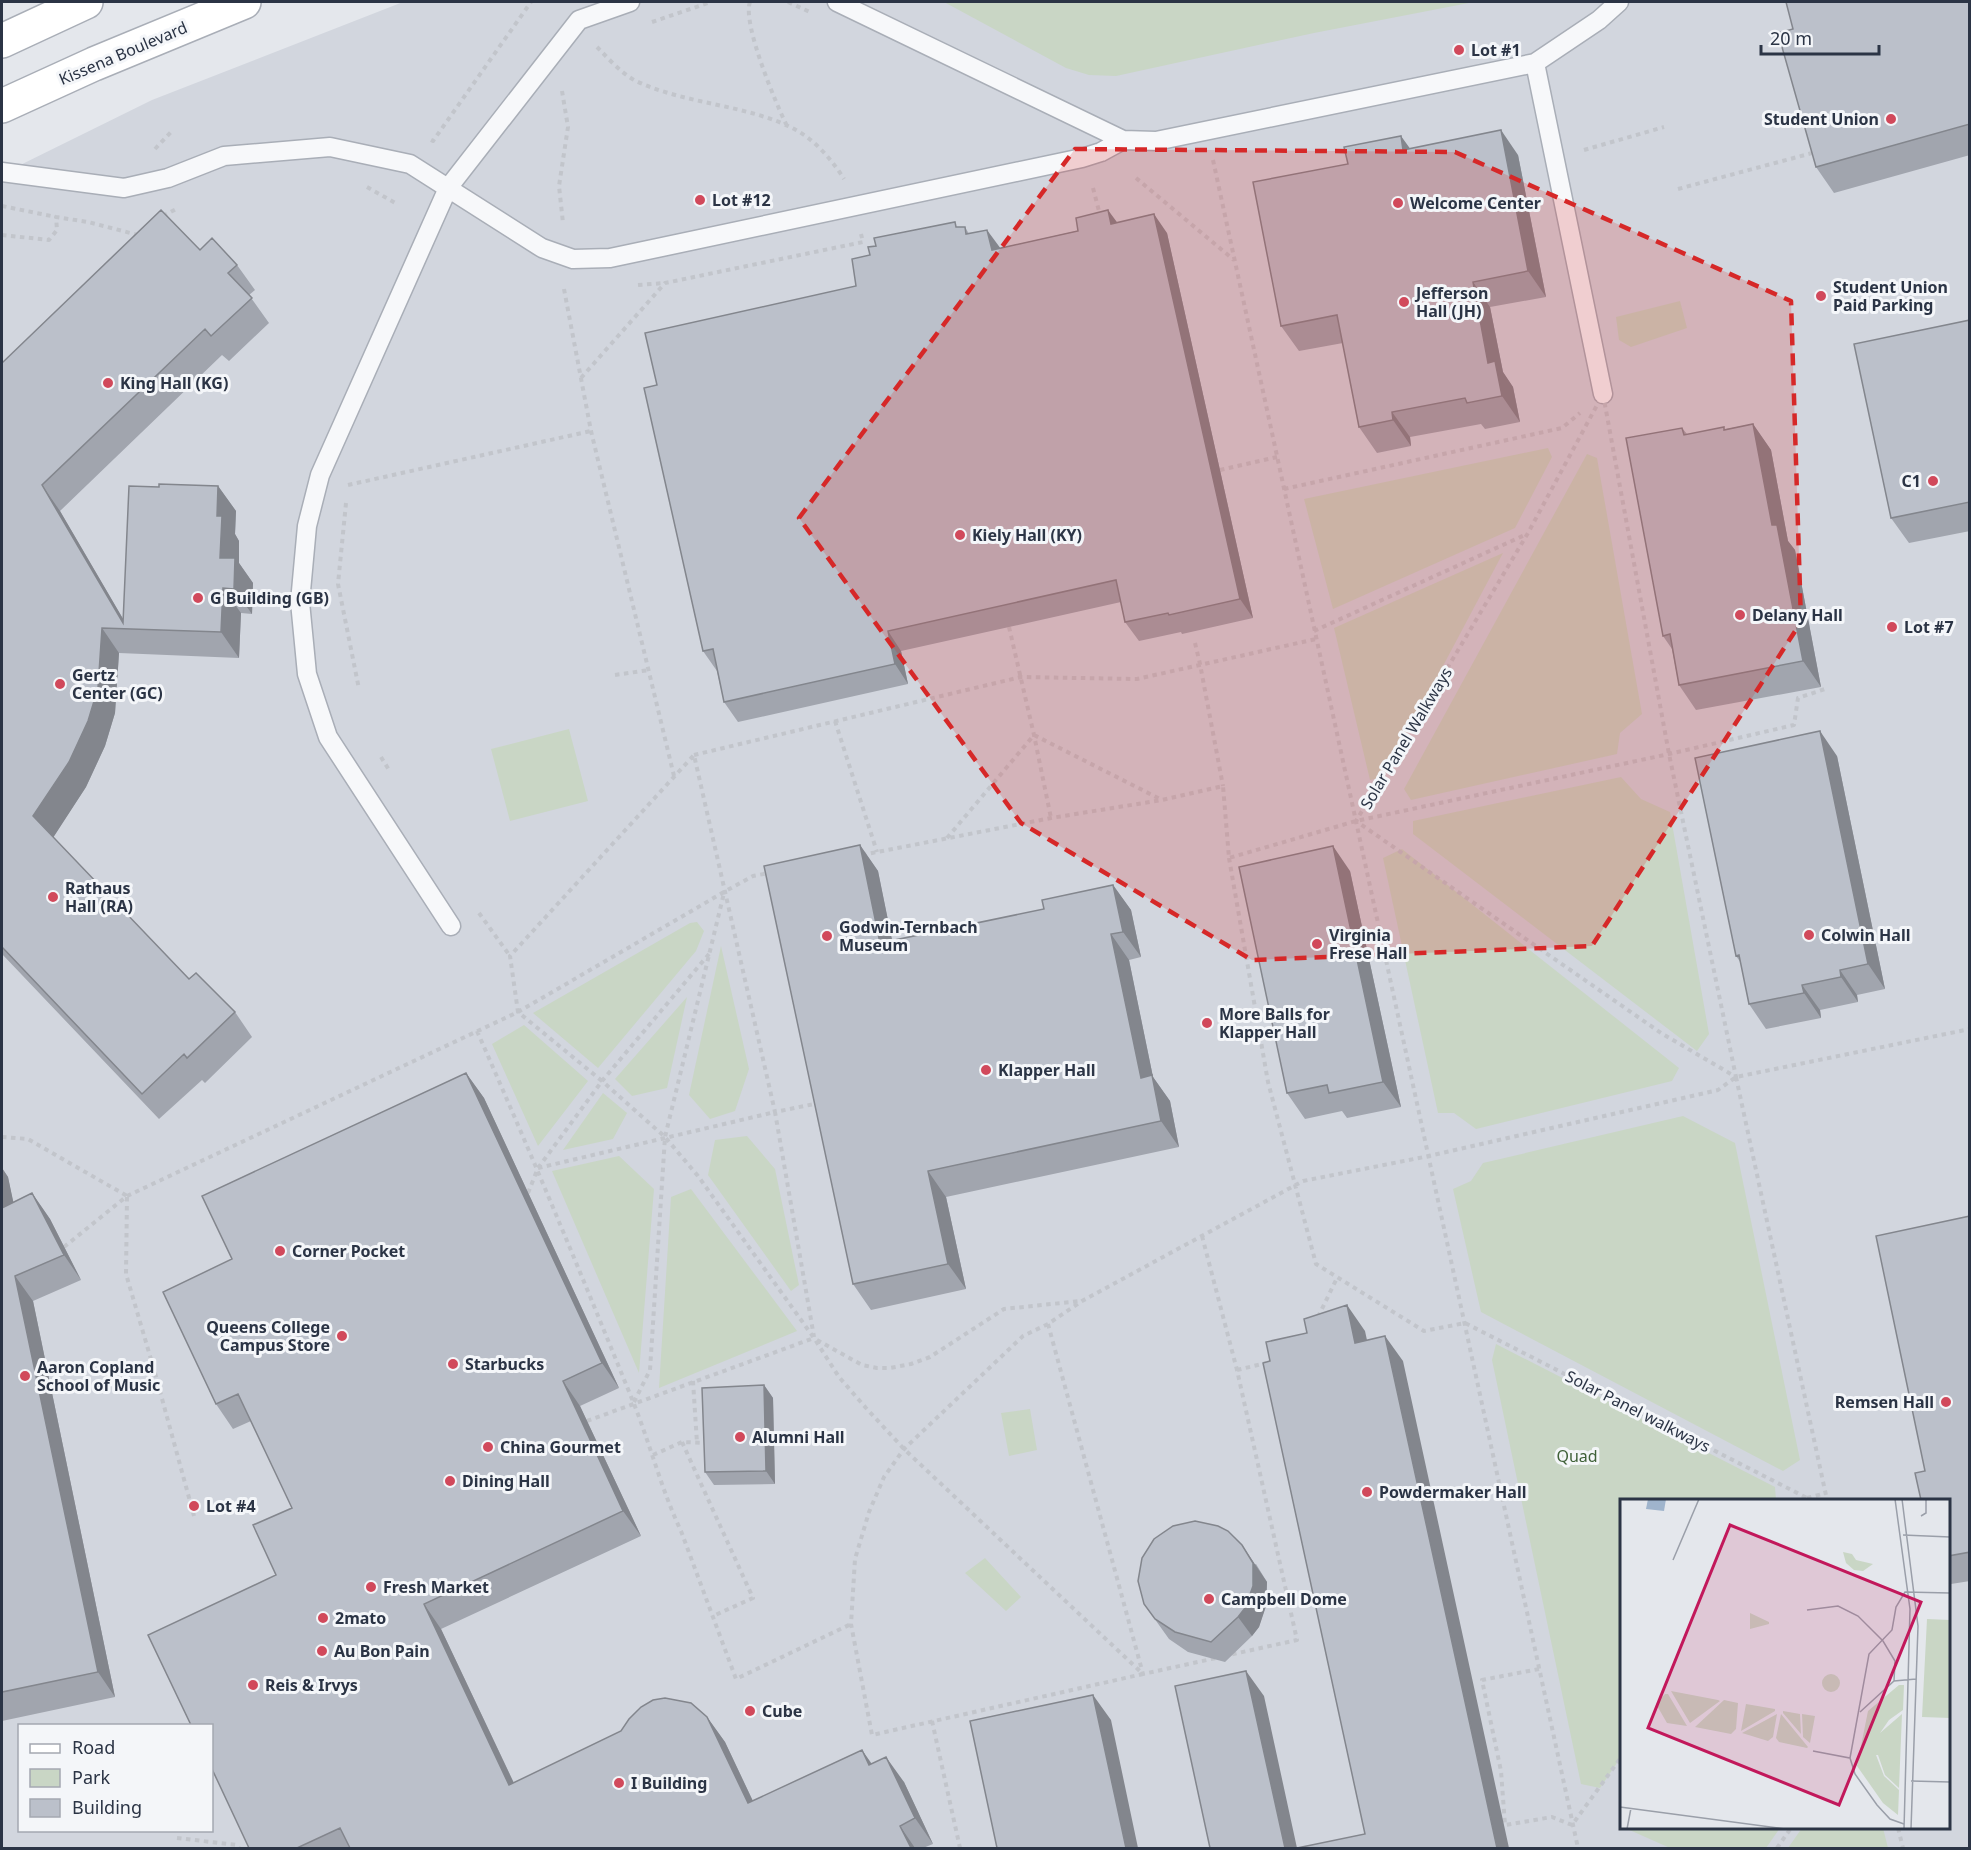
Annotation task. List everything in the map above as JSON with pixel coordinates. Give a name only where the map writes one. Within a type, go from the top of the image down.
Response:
[{"type":"main road","points":[[2,41],[86,2]]},
{"type":"main road","name":"Kissena Boulevard","points":[[2,106],[94,64],[244,2]]},
{"type":"lane","points":[[451,926],[328,737],[307,674],[300,602],[307,526],[320,475],[448,188],[589,9],[630,2]]},
{"type":"lane","points":[[837,2],[1123,140],[1156,141],[1535,63],[1599,20],[1619,2]]},
{"type":"lane","points":[[1535,63],[1599,397]]},
{"type":"lane","points":[[2,172],[124,188],[168,178],[224,156],[330,147],[410,164],[542,248],[573,259],[610,258],[1082,158],[1101,152],[1123,140]]},
{"type":"path","points":[[433,141],[531,2]]},
{"type":"path","points":[[646,24],[711,2]]},
{"type":"path","points":[[750,2],[752,31],[758,52],[773,99],[787,126]]},
{"type":"path","points":[[788,2],[820,17]]},
{"type":"path","points":[[581,378],[665,283],[863,242],[851,191],[833,161],[798,131],[775,121],[665,92],[633,79],[611,62],[593,43],[604,39]]},
{"type":"path","points":[[561,86],[568,127],[559,186],[564,235],[564,289],[591,431],[674,776]]},
{"type":"path","points":[[1594,146],[1664,127]]},
{"type":"path","points":[[1206,131],[1578,1848]]},
{"type":"path","points":[[1678,189],[1822,151]]},
{"type":"path","points":[[1136,178],[1234,261]]},
{"type":"path","points":[[358,182],[397,204]]},
{"type":"path","points":[[1093,188],[1102,222]]},
{"type":"path","points":[[160,217],[185,205]]},
{"type":"path","points":[[2,206],[88,222],[138,236],[145,229]]},
{"type":"path","points":[[2,235],[50,240],[57,230],[56,217]]},
{"type":"path","points":[[554,284],[564,289]]},
{"type":"path","points":[[1599,397],[1736,1077],[1827,1499]]},
{"type":"path","name":"Solar Panel Walkways","points":[[1599,397],[1528,533],[1356,821],[1661,1033],[1736,1077]]},
{"type":"path","points":[[1284,489],[1562,428],[1586,407]]},
{"type":"path","points":[[348,485],[591,431]]},
{"type":"path","points":[[1220,470],[1277,457]]},
{"type":"path","points":[[351,474],[338,584],[359,689]]},
{"type":"path","points":[[1314,630],[1528,533]]},
{"type":"path","points":[[1009,627],[1051,818]]},
{"type":"path","points":[[1143,1674],[904,1449],[839,1377],[814,1338],[698,1176],[664,1137],[602,1081],[518,1012],[510,956],[694,755],[1021,677],[1137,679],[1316,639]]},
{"type":"path","points":[[1195,643],[1222,786],[1229,858],[1268,1082],[1316,1264],[1424,1331],[1465,1323]]},
{"type":"path","points":[[615,675],[649,670]]},
{"type":"path","points":[[1229,858],[1356,821],[1794,725],[1798,698],[1828,687]]},
{"type":"path","points":[[835,721],[877,852]]},
{"type":"path","points":[[1034,735],[1162,800]]},
{"type":"path","points":[[946,839],[1034,735]]},
{"type":"path","points":[[694,755],[776,1112],[814,1338]]},
{"type":"path","points":[[854,857],[1051,818],[1162,800],[1222,786]]},
{"type":"path","points":[[64,1246],[127,1196],[518,1012],[753,876],[775,872]]},
{"type":"path","points":[[634,1402],[650,1370],[664,1137],[724,892]]},
{"type":"path","points":[[528,1193],[538,1168],[602,1081],[709,954]]},
{"type":"path","points":[[1202,1236],[1237,1370],[1297,1640],[872,1735],[851,1624],[855,1559],[866,1522],[884,1477],[904,1449],[1023,1336],[1048,1324],[1082,1301],[1202,1236],[1295,1186],[1304,1181],[1429,1156],[1718,1090],[1736,1077],[1970,1029]]},
{"type":"path","points":[[477,1031],[538,1168],[634,1402],[672,1512],[736,1679],[851,1624]]},
{"type":"path","points":[[538,1168],[826,1101]]},
{"type":"path","points":[[2,1137],[28,1139],[127,1196]]},
{"type":"path","points":[[127,1196],[126,1274],[194,1516]]},
{"type":"path","points":[[1314,1325],[1337,1278]]},
{"type":"path","points":[[587,1421],[814,1338],[862,1365],[890,1368],[930,1357],[1004,1309],[1082,1301]]},
{"type":"path","name":"Solar Panel walkways","points":[[1465,1323],[1806,1499]]},
{"type":"path","points":[[1048,1324],[1143,1674]]},
{"type":"path","points":[[1237,1370],[1269,1362]]},
{"type":"path","points":[[693,1381],[697,1443]]},
{"type":"path","points":[[653,1455],[682,1442],[707,1443]]},
{"type":"path","points":[[682,1442],[753,1598],[713,1616]]},
{"type":"path","points":[[1806,1499],[1826,1493]]},
{"type":"path","points":[[1539,1669],[1482,1680],[1501,1771],[1505,1825],[1552,1817],[1572,1825]]},
{"type":"path","points":[[932,1721],[960,1848]]},
{"type":"path","points":[[1572,1825],[1620,1759]]},
{"type":"path","points":[[1777,1848],[1790,1829]]},
{"type":"path","points":[[1898,1829],[1903,1848]]},
{"type":"path","points":[[177,1838],[237,1845],[239,1848]]},
{"type":"highlighted area","points":[[1075,149],[1455,152],[1791,301],[1801,622],[1592,946],[1252,960],[1021,823],[799,518]]},
{"type":"shaded area","points":[[403,2],[1969,2],[1969,1848],[2,1848],[2,174],[152,100]]},
{"type":"green space","points":[[944,2],[1474,2],[1314,33],[1116,76],[1089,75],[1066,68]]},
{"type":"green space","points":[[1680,301],[1687,328],[1631,347],[1619,340],[1616,317]]},
{"type":"green space","points":[[1548,448],[1552,457],[1515,528],[1333,609],[1304,499]]},
{"type":"green space","points":[[1587,454],[1597,458],[1642,714],[1620,733],[1617,754],[1411,800],[1404,789]]},
{"type":"green space","points":[[1503,553],[1384,777],[1370,780],[1334,628]]},
{"type":"green space","points":[[569,729],[588,801],[510,821],[491,749]]},
{"type":"green space","points":[[1621,777],[1641,799],[1670,812],[1709,1034],[1697,1051],[1413,834],[1413,821]]},
{"type":"green space","points":[[1402,849],[1679,1068],[1672,1081],[1476,1129],[1454,1113],[1438,1113],[1383,858]]},
{"type":"green space","points":[[697,922],[704,931],[696,951],[598,1068],[533,1013],[690,923]]},
{"type":"green space","points":[[721,946],[749,1069],[735,1111],[710,1119],[689,1095]]},
{"type":"green space","points":[[687,997],[667,1088],[632,1096],[615,1079]]},
{"type":"green space","points":[[524,1025],[588,1081],[538,1146],[492,1044]]},
{"type":"green space","points":[[603,1093],[627,1113],[613,1139],[563,1150]]},
{"type":"green space","points":[[1683,1116],[1735,1143],[1800,1460],[1783,1471],[1481,1312],[1453,1189],[1471,1181],[1483,1163]]},
{"type":"green space","points":[[747,1136],[775,1169],[799,1285],[791,1291],[708,1175],[715,1140]]},
{"type":"green space","points":[[619,1156],[654,1189],[639,1373],[552,1171]]},
{"type":"green space","points":[[691,1189],[797,1331],[659,1388],[671,1197]]},
{"type":"green space","name":"Quad","points":[[1496,1344],[1775,1487],[1776,1499],[1620,1499],[1620,1758],[1600,1788],[1581,1784],[1492,1360]]},
{"type":"green space","points":[[1030,1409],[1037,1450],[1009,1456],[1001,1413]]},
{"type":"green space","points":[[985,1558],[1021,1597],[1006,1611],[965,1573]]},
{"type":"green space","points":[[1627,1829],[1779,1829],[1766,1848],[1670,1848]]},
{"type":"green space","points":[[1801,1829],[1883,1829],[1888,1848],[1788,1848]]},
{"type":"building","name":"Student Union","points":[[1786,2],[1970,2],[1970,124],[1816,167],[1778,33],[1793,29]]},
{"type":"building","name":"Jefferson Hall (JH)","points":[[1501,130],[1528,271],[1473,282],[1488,363],[1495,361],[1502,396],[1467,403],[1465,398],[1392,412],[1393,420],[1359,427],[1337,315],[1281,326],[1253,182],[1348,164],[1344,147],[1401,136],[1403,150]]},
{"type":"building","points":[[161,210],[200,250],[212,238],[237,265],[228,273],[252,298],[211,336],[205,329],[42,485],[123,623],[129,486],[159,487],[159,484],[218,486],[217,516],[222,516],[220,558],[235,558],[234,589],[223,588],[221,632],[102,628],[98,688],[88,721],[69,762],[33,816],[189,979],[196,973],[235,1012],[187,1058],[184,1054],[142,1094],[2,947],[2,363]]},
{"type":"building","name":"Kiely Hall (KY)","points":[[1108,210],[1111,224],[1154,214],[1240,599],[1125,622],[1116,580],[888,631],[895,664],[724,702],[713,649],[703,651],[644,388],[657,385],[645,333],[856,286],[852,259],[870,255],[868,247],[876,246],[874,238],[955,222],[956,227],[965,227],[966,234],[987,230],[992,250],[1078,231],[1076,218]]},
{"type":"building","name":"C1","points":[[1970,320],[1970,502],[1891,518],[1854,344]]},
{"type":"building","name":"Delany Hall","points":[[1753,424],[1772,525],[1777,525],[1803,661],[1679,685],[1670,634],[1663,636],[1626,438],[1682,428],[1684,435]]},
{"type":"building","name":"Colwin Hall","points":[[1820,731],[1868,964],[1840,970],[1841,977],[1802,985],[1804,993],[1749,1004],[1739,955],[1736,956],[1695,758]]},
{"type":"building","name":"Klapper Hall","points":[[860,845],[880,943],[1044,909],[1042,900],[1113,885],[1123,932],[1111,934],[1141,1078],[1152,1075],[1161,1121],[928,1171],[948,1264],[853,1284],[764,866]]},
{"type":"building","name":"Virginia Frese Hall","points":[[1333,846],[1383,1082],[1329,1093],[1327,1085],[1287,1093],[1239,867]]},
{"type":"building","name":"Dining Hall","points":[[466,1073],[602,1363],[563,1381],[623,1511],[424,1604],[509,1785],[621,1731],[641,1707],[653,1700],[665,1698],[691,1703],[707,1717],[748,1803],[862,1750],[869,1765],[886,1757],[915,1818],[900,1826],[911,1848],[350,1848],[340,1828],[297,1848],[249,1848],[213,1771],[213,1724],[191,1724],[148,1635],[276,1575],[253,1525],[292,1508],[238,1394],[216,1404],[163,1292],[232,1259],[202,1196]]},
{"type":"building","name":"Aaron Copland School of Music","points":[[32,1193],[64,1255],[15,1276],[98,1672],[2,1692],[2,1208]]},
{"type":"building","name":"Remsen Hall","points":[[1970,1216],[1970,1552],[1950,1556],[1950,1499],[1921,1499],[1915,1473],[1925,1471],[1876,1236]]},
{"type":"building","name":"Powdermaker Hall","points":[[1347,1305],[1355,1343],[1385,1336],[1497,1848],[1297,1848],[1365,1834],[1263,1363],[1270,1361],[1266,1342],[1307,1333],[1304,1319]]},
{"type":"building","name":"Alumni Hall","points":[[764,1385],[766,1471],[705,1472],[702,1388]]},
{"type":"building","name":"Campbell Dome","points":[[1195,1521],[1218,1526],[1228,1531],[1242,1545],[1253,1563],[1253,1586],[1245,1608],[1211,1642],[1175,1632],[1155,1619],[1144,1604],[1138,1581],[1142,1558],[1154,1539],[1173,1526]]},
{"type":"building","points":[[1246,1671],[1285,1848],[1210,1848],[1175,1686]]},
{"type":"building","points":[[1093,1695],[1126,1848],[997,1848],[970,1721]]},
{"type":"place","name":"Lot #1","points":[[1459,50]]},
{"type":"place","name":"Student Union","points":[[1891,119]]},
{"type":"place","name":"Lot #12","points":[[700,200]]},
{"type":"place","name":"Welcome Center","points":[[1398,203]]},
{"type":"place","name":"Student Union Paid Parking","points":[[1821,296]]},
{"type":"place","name":"Jefferson Hall (JH)","points":[[1404,302]]},
{"type":"place","name":"King Hall (KG)","points":[[108,383]]},
{"type":"place","name":"C1","points":[[1933,481]]},
{"type":"place","name":"Kiely Hall (KY)","points":[[960,535]]},
{"type":"place","name":"G Building (GB)","points":[[198,598]]},
{"type":"place","name":"Delany Hall","points":[[1740,615]]},
{"type":"place","name":"Lot #7","points":[[1892,627]]},
{"type":"place","name":"Gertz Center (GC)","points":[[60,684]]},
{"type":"place","name":"Rathaus Hall (RA)","points":[[53,897]]},
{"type":"place","name":"Colwin Hall","points":[[1809,935]]},
{"type":"place","name":"Godwin-Ternbach Museum","points":[[827,936]]},
{"type":"place","name":"Virginia Frese Hall","points":[[1317,944]]},
{"type":"place","name":"More Balls for Klapper Hall","points":[[1207,1023]]},
{"type":"place","name":"Klapper Hall","points":[[986,1070]]},
{"type":"place","name":"Corner Pocket","points":[[280,1251]]},
{"type":"place","name":"Queens College Campus Store","points":[[342,1336]]},
{"type":"place","name":"Starbucks","points":[[453,1364]]},
{"type":"place","name":"Aaron Copland School of Music","points":[[25,1376]]},
{"type":"place","name":"Remsen Hall","points":[[1946,1402]]},
{"type":"place","name":"Alumni Hall","points":[[740,1437]]},
{"type":"place","name":"China Gourmet","points":[[488,1447]]},
{"type":"place","name":"Dining Hall","points":[[450,1481]]},
{"type":"place","name":"Powdermaker Hall","points":[[1367,1492]]},
{"type":"place","name":"Lot #4","points":[[194,1506]]},
{"type":"place","name":"Fresh Market","points":[[371,1587]]},
{"type":"place","name":"Campbell Dome","points":[[1209,1599]]},
{"type":"place","name":"2mato","points":[[323,1618]]},
{"type":"place","name":"Au Bon Pain","points":[[322,1651]]},
{"type":"place","name":"Reis & Irvys","points":[[253,1685]]},
{"type":"place","name":"Cube","points":[[750,1711]]},
{"type":"place","name":"I Building","points":[[619,1783]]}]
